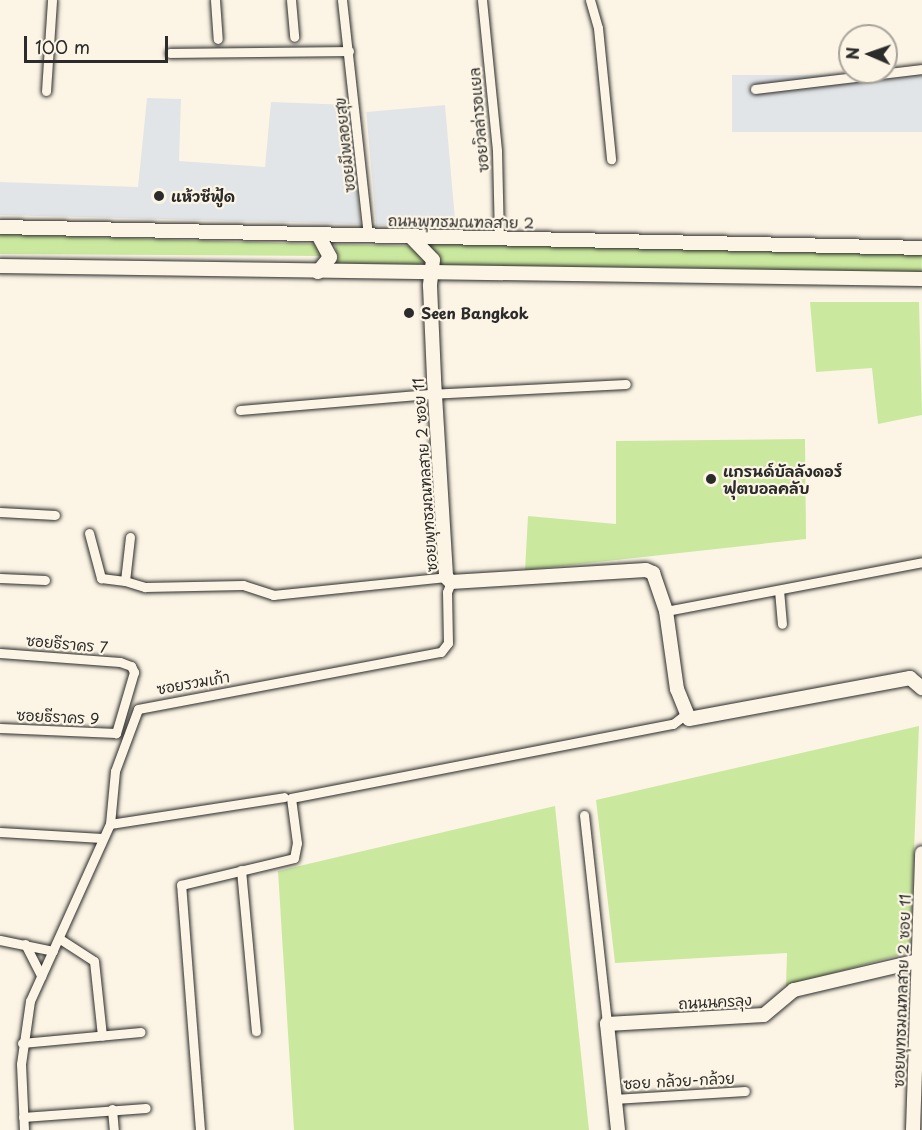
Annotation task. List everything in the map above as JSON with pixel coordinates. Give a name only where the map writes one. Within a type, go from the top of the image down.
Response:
[{"type":"main road","name":"ถนนพุทธมณฑลสาย 2","points":[[0,227],[922,248]]},
{"type":"main road","points":[[318,272],[330,257],[319,236]]},
{"type":"main road","name":"ซอยพุทธมณฑลสาย 2 ซอย 11","points":[[410,236],[433,260],[430,272],[435,394],[448,580],[646,570],[658,579],[666,611],[677,689],[686,714]]},
{"type":"main road","points":[[0,266],[922,279]]},
{"type":"main road","points":[[686,714],[697,719],[916,676],[922,688]]},
{"type":"main road","name":"ซอยพุทธมณฑลสาย 2 ซอย 11","points":[[913,1130],[922,853]]},
{"type":"main road","name":"ถนนนครลุง","points":[[607,1024],[764,1015],[794,990],[920,952]]},
{"type":"main road","points":[[607,1024],[618,1130]]},
{"type":"street","points":[[46,91],[52,0]]},
{"type":"street","points":[[215,0],[218,39]]},
{"type":"street","points":[[291,0],[294,38]]},
{"type":"street","name":"ซอยมีพลอยสุข","points":[[342,0],[368,236]]},
{"type":"street","name":"ซอยวิลล่ารอแยล","points":[[482,0],[497,151],[499,238]]},
{"type":"street","points":[[590,0],[598,28],[611,159]]},
{"type":"street","points":[[170,53],[349,51]]},
{"type":"street","points":[[755,89],[922,69]]},
{"type":"street","points":[[240,410],[435,394],[626,384]]},
{"type":"street","points":[[0,512],[55,515]]},
{"type":"street","points":[[89,533],[101,578],[165,588],[243,585],[273,595],[448,580]]},
{"type":"street","points":[[125,581],[130,537]]},
{"type":"street","points":[[666,611],[922,562]]},
{"type":"street","points":[[0,578],[45,580]]},
{"type":"street","name":"ซอยรวมเก้า","points":[[24,1130],[22,1043],[30,1001],[60,939],[110,824],[115,771],[128,745],[138,709],[441,652],[448,643],[448,580]]},
{"type":"street","points":[[779,590],[782,624]]},
{"type":"street","name":"ซอยธีราคร 7","points":[[0,653],[131,666]]},
{"type":"street","name":"ซอยธีราคร 9","points":[[0,728],[116,733],[132,679],[131,666]]},
{"type":"street","points":[[200,1130],[181,885],[188,881],[294,858],[297,843],[291,798],[673,724],[686,714]]},
{"type":"street","points":[[110,824],[284,797]]},
{"type":"street","points":[[584,815],[607,1024]]},
{"type":"street","points":[[0,832],[102,838]]},
{"type":"street","points":[[241,870],[256,1031]]},
{"type":"street","points":[[60,939],[94,961],[102,1036]]},
{"type":"street","points":[[0,940],[53,951]]},
{"type":"street","points":[[25,944],[41,976]]},
{"type":"street","points":[[22,1043],[141,1032]]},
{"type":"street","name":"ซอย กล้วย-กล้วย","points":[[614,1099],[745,1091]]},
{"type":"street","points":[[23,1117],[146,1107]]},
{"type":"street","points":[[112,1109],[114,1130]]},
{"type":"shaded area","points":[[732,75],[838,75],[838,84],[898,84],[898,75],[922,75],[922,132],[732,132]]},
{"type":"shaded area","points":[[147,98],[181,99],[179,161],[265,167],[271,102],[351,105],[360,224],[0,215],[0,182],[138,187]]},
{"type":"shaded area","points":[[445,105],[455,219],[376,225],[366,112]]},
{"type":"green space","points":[[0,234],[314,244],[322,246],[325,256],[0,254]]},
{"type":"green space","points":[[430,243],[922,252],[922,276],[430,267]]},
{"type":"green space","points":[[335,244],[416,246],[426,261],[419,265],[338,263]]},
{"type":"green space","points":[[810,302],[919,302],[922,415],[878,424],[872,368],[816,372]]},
{"type":"green space","name":"แกรนด์บัลลังดอร์ ฟุตบอลคลับ","points":[[805,439],[806,539],[525,570],[528,516],[616,524],[616,441]]},
{"type":"green space","points":[[919,726],[910,952],[786,986],[787,953],[615,963],[596,800]]},
{"type":"green space","points":[[555,806],[589,1130],[294,1130],[278,871]]},
{"type":"place","name":"แห้วซีฟู้ด","points":[[159,196]]},
{"type":"place","name":"Seen Bangkok","points":[[409,313]]},
{"type":"place","name":"แกรนด์บัลลังดอร์ ฟุตบอลคลับ","points":[[711,479]]}]
